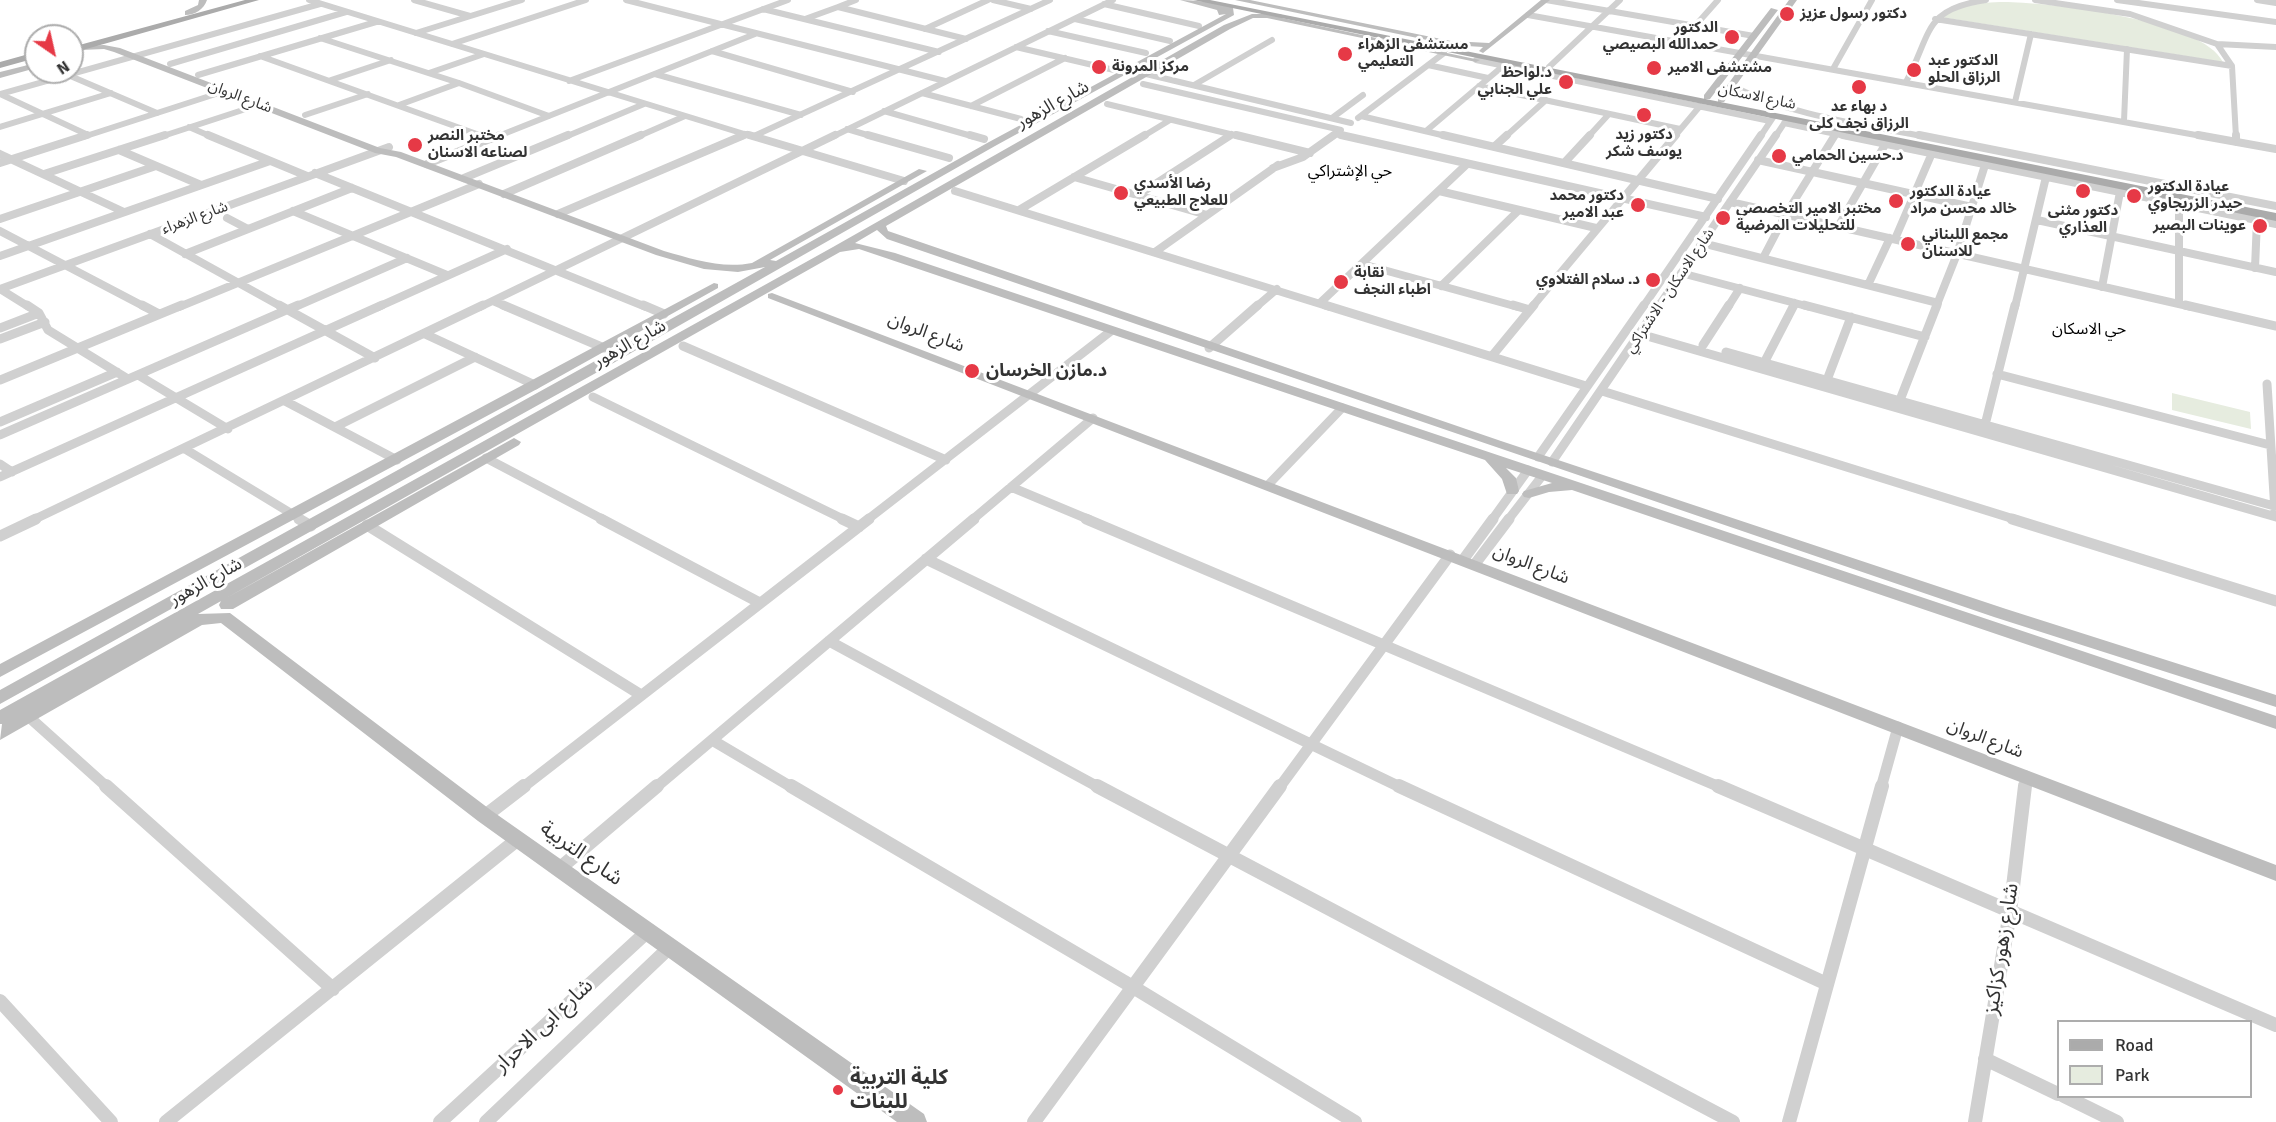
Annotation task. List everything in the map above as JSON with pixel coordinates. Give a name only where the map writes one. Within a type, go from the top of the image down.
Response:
[{"type":"main road","points":[[188,14],[201,6],[203,0]]},
{"type":"main road","points":[[84,45],[237,0]]},
{"type":"main road","points":[[84,46],[255,0]]},
{"type":"main road","points":[[1144,72],[1146,53],[1170,41],[1198,35],[1224,10],[1186,0]]},
{"type":"main road","name":"شارع الاسكان","points":[[1197,0],[1221,2],[1479,53],[1552,72],[1785,121],[1985,162],[2276,217]]},
{"type":"main road","points":[[1239,0],[1444,53],[1479,53],[1546,0]]},
{"type":"main road","points":[[1479,53],[1531,0]]},
{"type":"main road","points":[[1703,102],[1781,0]]},
{"type":"main road","points":[[1721,100],[1793,0]]},
{"type":"main road","name":"شارع الاسكان","points":[[1221,2],[1281,16],[1378,30],[1479,53]]},
{"type":"main road","name":"شارع الزهور","points":[[0,718],[708,319],[837,249],[882,229],[1000,156],[1144,72],[1230,15],[1230,10],[1221,2]]},
{"type":"main road","name":"شارع الزهور","points":[[1198,35],[1248,16],[1281,16]]},
{"type":"main road","points":[[1318,22],[1275,18],[1256,20],[1144,72],[1107,104],[955,191],[882,229],[891,237],[940,255],[1545,460],[1999,620],[2276,723]]},
{"type":"main road","points":[[1378,30],[1456,44],[1479,53]]},
{"type":"main road","points":[[131,34],[123,41],[124,46],[137,55]]},
{"type":"main road","points":[[84,52],[104,47]]},
{"type":"main road","name":"شارع الروان","points":[[84,48],[104,47],[170,64],[389,147],[398,154]]},
{"type":"main road","name":"شارع الروان","points":[[137,55],[378,151],[398,154],[427,164],[660,253],[711,268],[748,268],[795,255]]},
{"type":"main road","points":[[0,64],[24,58]]},
{"type":"main road","points":[[0,70],[24,63]]},
{"type":"main road","points":[[0,75],[24,68]]},
{"type":"main road","points":[[748,268],[925,170],[1114,70],[1144,72]]},
{"type":"main road","name":"شارع الزهور","points":[[0,698],[590,371],[708,319],[795,255],[1007,135],[1071,102],[1144,72]]},
{"type":"main road","name":"شارع الاسكان","points":[[1552,72],[1703,102],[1721,100],[1809,118],[1888,139],[2152,185],[2251,213],[2276,212]]},
{"type":"main road","points":[[1060,99],[1071,102]]},
{"type":"main road","points":[[1784,107],[1809,118]]},
{"type":"main road","points":[[1888,139],[1916,134]]},
{"type":"main road","points":[[1007,135],[1010,141],[1026,141]]},
{"type":"main road","points":[[980,150],[997,150],[1001,153],[1000,156]]},
{"type":"main road","points":[[1962,160],[1985,162]]},
{"type":"main road","points":[[925,170],[939,174]]},
{"type":"main road","points":[[885,192],[899,196]]},
{"type":"main road","points":[[837,249],[859,246],[923,266],[1542,476],[1999,620],[2276,701]]},
{"type":"main road","points":[[0,733],[204,618],[225,611],[367,525],[683,346],[708,319],[772,296],[859,246]]},
{"type":"main road","name":"شارع الروان","points":[[660,253],[674,262],[706,274],[714,286]]},
{"type":"main road","points":[[923,266],[940,255]]},
{"type":"main road","points":[[708,319],[714,286]]},
{"type":"main road","points":[[0,671],[535,386],[714,286]]},
{"type":"main road","name":"شارع الروان","points":[[772,296],[2276,873]]},
{"type":"main road","points":[[573,365],[590,371]]},
{"type":"main road","points":[[1420,435],[1430,422]]},
{"type":"main road","points":[[444,453],[448,459],[461,459]]},
{"type":"main road","points":[[1481,455],[1504,471],[1512,491]]},
{"type":"main road","points":[[408,473],[421,473],[426,479]]},
{"type":"main road","points":[[1529,494],[1548,488],[1583,489]]},
{"type":"main road","points":[[225,611],[235,586]]},
{"type":"main road","name":"شارع التربية","points":[[225,611],[485,816],[649,930],[916,1122]]},
{"type":"main road","points":[[162,628],[184,620],[204,618]]},
{"type":"street","points":[[309,0],[606,93],[904,182]]},
{"type":"street","points":[[414,0],[471,16]]},
{"type":"street","points":[[495,0],[510,4]]},
{"type":"street","points":[[415,33],[522,0]]},
{"type":"street","points":[[452,44],[586,0]]},
{"type":"street","points":[[626,0],[945,81]]},
{"type":"street","points":[[569,81],[788,0]]},
{"type":"street","points":[[805,20],[856,0]]},
{"type":"street","points":[[925,29],[988,0]]},
{"type":"street","points":[[993,0],[1031,9]]},
{"type":"street","points":[[558,214],[801,115],[1050,0]]},
{"type":"street","points":[[0,536],[228,429],[1113,0]]},
{"type":"street","points":[[1546,0],[1754,36]]},
{"type":"street","points":[[1479,53],[1503,66],[1552,72],[1592,27],[1620,0]]},
{"type":"street","points":[[1695,26],[1718,0]]},
{"type":"street","points":[[1833,69],[1872,0]]},
{"type":"street","points":[[1906,82],[1935,19],[1953,3],[1986,0]]},
{"type":"street","points":[[2035,0],[2108,7],[2112,0]]},
{"type":"street","points":[[2064,0],[2149,19],[2217,44],[2276,47]]},
{"type":"street","points":[[2117,0],[2276,22]]},
{"type":"street","points":[[2257,0],[2276,3]]},
{"type":"street","points":[[84,70],[320,4]]},
{"type":"street","points":[[1104,4],[1198,35]]},
{"type":"street","points":[[838,7],[966,39]]},
{"type":"street","points":[[763,9],[939,52]]},
{"type":"street","points":[[170,64],[346,12]]},
{"type":"street","points":[[1528,15],[1740,55],[1833,69],[2124,121],[2276,154]]},
{"type":"street","points":[[1075,19],[1170,41]]},
{"type":"street","points":[[1935,19],[2232,66]]},
{"type":"street","points":[[198,75],[377,21]]},
{"type":"street","points":[[1048,31],[1146,53]]},
{"type":"street","points":[[427,164],[755,34]]},
{"type":"street","points":[[2015,102],[2031,34]]},
{"type":"street","points":[[320,38],[459,83],[549,116]]},
{"type":"street","points":[[1194,85],[1272,40]]},
{"type":"street","points":[[2217,44],[2232,66],[2236,142]]},
{"type":"street","points":[[1016,47],[1114,70]]},
{"type":"street","points":[[2124,121],[2127,49]]},
{"type":"street","points":[[712,51],[853,92]]},
{"type":"street","points":[[1273,168],[1310,153],[1444,53]]},
{"type":"street","points":[[429,73],[484,54]]},
{"type":"street","points":[[261,56],[492,139]]},
{"type":"street","points":[[1753,57],[2276,149]]},
{"type":"street","points":[[971,106],[1065,58]]},
{"type":"street","points":[[331,80],[391,60]]},
{"type":"street","points":[[1428,65],[1488,78]]},
{"type":"street","points":[[1426,131],[1503,66]]},
{"type":"street","points":[[1144,72],[1351,123]]},
{"type":"street","points":[[1144,72],[1338,132],[1467,164],[1706,217]]},
{"type":"street","points":[[655,74],[801,115]]},
{"type":"street","points":[[84,82],[157,113]]},
{"type":"street","points":[[399,105],[459,83]]},
{"type":"street","points":[[0,94],[36,84]]},
{"type":"street","points":[[1479,86],[1680,129]]},
{"type":"street","points":[[1732,86],[1784,107],[2152,185],[2276,206]]},
{"type":"street","points":[[0,162],[225,91]]},
{"type":"street","points":[[0,127],[111,93]]},
{"type":"street","points":[[922,93],[1021,119]]},
{"type":"street","points":[[0,94],[88,135]]},
{"type":"street","points":[[305,116],[368,94]]},
{"type":"street","points":[[1332,118],[1363,96]]},
{"type":"street","points":[[1495,146],[1546,100]]},
{"type":"street","points":[[1492,356],[1596,228],[1625,199],[1703,102],[1772,118]]},
{"type":"street","points":[[464,178],[644,104]]},
{"type":"street","points":[[1107,104],[1310,153]]},
{"type":"street","points":[[44,174],[258,105]]},
{"type":"street","points":[[884,111],[984,139]]},
{"type":"street","points":[[1565,162],[1609,114]]},
{"type":"street","points":[[504,194],[685,116]]},
{"type":"street","points":[[1361,116],[1718,199]]},
{"type":"street","name":"شارع الاسكان - الاشتراكي","points":[[1545,460],[1587,386],[1706,217],[1772,118]]},
{"type":"street","points":[[1019,210],[1170,120]]},
{"type":"street","points":[[1785,121],[1836,133],[1888,139],[1962,160]]},
{"type":"street","name":"شارع الاسكان - الاشتراكي","points":[[1545,460],[1602,391],[1785,121]]},
{"type":"street","points":[[189,127],[270,161],[352,188],[411,211],[664,314]]},
{"type":"street","points":[[847,129],[949,158]]},
{"type":"street","points":[[1763,258],[1786,214],[1836,133]]},
{"type":"street","points":[[1138,195],[1231,135]]},
{"type":"street","points":[[1839,225],[1888,139]]},
{"type":"street","name":"شارع الزهراء","points":[[0,289],[389,147]]},
{"type":"street","points":[[118,150],[201,185]]},
{"type":"street","points":[[1155,252],[1297,150]]},
{"type":"street","points":[[0,153],[124,212]]},
{"type":"street","points":[[1868,285],[1893,238],[1932,153]]},
{"type":"street","points":[[1758,160],[1972,207]]},
{"type":"street","points":[[0,256],[270,161]]},
{"type":"street","points":[[1900,400],[1957,254],[1985,162],[2179,204],[2251,213],[2276,224]]},
{"type":"street","points":[[1320,303],[1467,164]]},
{"type":"street","points":[[0,219],[156,166]]},
{"type":"street","points":[[1074,177],[1207,215]]},
{"type":"street","points":[[1985,425],[2025,270],[2046,177]]},
{"type":"street","points":[[0,380],[479,184]]},
{"type":"street","points":[[185,254],[352,188]]},
{"type":"street","points":[[955,191],[1587,386]]},
{"type":"street","points":[[1439,191],[1596,228]]},
{"type":"street","points":[[2102,287],[2120,192]]},
{"type":"street","points":[[1730,202],[2276,326]]},
{"type":"street","points":[[2179,204],[2180,304]]},
{"type":"street","points":[[294,211],[447,275]]},
{"type":"street","points":[[1441,286],[1518,211]]},
{"type":"street","points":[[2251,213],[2254,268]]},
{"type":"street","points":[[227,218],[248,229]]},
{"type":"street","points":[[2037,220],[2276,272]]},
{"type":"street","points":[[1700,225],[1705,229],[1712,228]]},
{"type":"street","points":[[0,231],[159,314]]},
{"type":"street","points":[[150,234],[375,358]]},
{"type":"street","points":[[1702,243],[1938,303]]},
{"type":"street","points":[[0,477],[507,249]]},
{"type":"street","points":[[0,435],[403,256]]},
{"type":"street","points":[[1362,264],[1530,310]]},
{"type":"street","points":[[1682,273],[1925,337]]},
{"type":"street","points":[[1703,345],[1740,288]]},
{"type":"street","points":[[0,289],[39,313],[48,330],[77,348],[117,372],[177,398],[228,429]]},
{"type":"street","points":[[1209,348],[1276,290]]},
{"type":"street","points":[[492,301],[604,348]]},
{"type":"street","points":[[1764,363],[1795,303]]},
{"type":"street","points":[[0,328],[39,313]]},
{"type":"street","points":[[1827,380],[1851,317]]},
{"type":"street","points":[[0,339],[45,322]]},
{"type":"street","points":[[485,816],[1110,331]]},
{"type":"street","points":[[1642,331],[1703,345],[1900,400],[2275,512]]},
{"type":"street","points":[[1642,331],[2275,512]]},
{"type":"street","points":[[425,334],[535,386]]},
{"type":"street","points":[[683,346],[946,460]]},
{"type":"street","points":[[1609,353],[1625,358]]},
{"type":"street","points":[[335,428],[475,357]]},
{"type":"street","points":[[0,422],[117,372]]},
{"type":"street","points":[[1997,374],[2270,445]]},
{"type":"street","points":[[2267,384],[2275,512]]},
{"type":"street","points":[[1602,391],[2276,601]]},
{"type":"street","points":[[593,397],[859,527]]},
{"type":"street","points":[[285,401],[397,460]]},
{"type":"street","points":[[1268,485],[1342,408]]},
{"type":"street","points":[[560,869],[1093,418]]},
{"type":"street","points":[[185,449],[312,526]]},
{"type":"street","points":[[486,458],[760,603]]},
{"type":"street","points":[[0,464],[12,472]]},
{"type":"street","points":[[1463,560],[1528,470]]},
{"type":"street","points":[[1034,1122],[1384,645],[1463,560],[1529,494],[1542,476]]},
{"type":"street","points":[[1011,487],[2276,1025]]},
{"type":"street","points":[[367,525],[641,695]]},
{"type":"street","points":[[926,559],[1310,745],[1827,984]]},
{"type":"street","points":[[829,641],[1228,857],[1733,1122]]},
{"type":"street","points":[[29,717],[333,989]]},
{"type":"street","points":[[1789,1122],[1898,727]]},
{"type":"street","points":[[712,740],[1133,987],[1355,1122]]},
{"type":"street","name":"شارع زهور كزاكيز","points":[[1975,1122],[2010,912],[2026,776]]},
{"type":"street","points":[[166,1122],[518,839]]},
{"type":"street","name":"شارع ابی الاحرار","points":[[440,1122],[649,930]]},
{"type":"street","name":"شارع ابی الاحرار","points":[[486,1122],[671,946]]},
{"type":"street","points":[[0,1001],[111,1122]]},
{"type":"street","points":[[1985,1059],[2057,1094]]},
{"type":"street","points":[[2068,1098],[2117,1122]]},
{"type":"green space","points":[[2008,2],[2090,10],[2158,25],[2187,35],[2210,47],[2223,62],[1940,17],[1964,6]]},
{"type":"green space","points":[[2172,393],[2250,412],[2251,429],[2172,410]]},
{"type":"place","name":"دكتور رسول عزيز","points":[[1787,14]]},
{"type":"place","name":"الدكتور حمدالله البصيصي","points":[[1732,37]]},
{"type":"place","name":"مستشفى الزهراء التعليمي","points":[[1345,54]]},
{"type":"place","name":"مركز المرونة","points":[[1099,67]]},
{"type":"place","name":"مشتشفى الامير","points":[[1654,68]]},
{"type":"place","name":"الدكتور عبد الرزاق الحلو","points":[[1914,70]]},
{"type":"place","name":"د.لواحظ علي الجنابي","points":[[1566,82]]},
{"type":"place","name":"د بهاء عد الرزاق نجف كلى","points":[[1859,87]]},
{"type":"place","name":"دكتور زيد يوسف شكر","points":[[1644,115]]},
{"type":"place","name":"مختبر النصر لصناعه الاسنان","points":[[415,145]]},
{"type":"place","name":"د.حسين الحمامي","points":[[1779,156]]},
{"type":"place","name":"دكتور مثنى العذاري","points":[[2083,191]]},
{"type":"place","name":"رضا الأسدي للعلاج الطبيعي","points":[[1121,193]]},
{"type":"place","name":"عيادة الدكتور حيدر الزريجاوي","points":[[2134,196]]},
{"type":"place","name":"عيادة الدكتور خالد محسن مراد","points":[[1896,201]]},
{"type":"place","name":"دكتور محمد عبد الامير","points":[[1638,205]]},
{"type":"place","name":"مختبر الامير التخصصي للتحليلات المرضية","points":[[1723,218]]},
{"type":"place","name":"عوينات البصير","points":[[2260,226]]},
{"type":"place","name":"مجمع اللبناني للاسنان","points":[[1908,244]]},
{"type":"place","name":"د. سلام الفتلاوي","points":[[1653,280]]},
{"type":"place","name":"نقابة اطباء النجف","points":[[1341,282]]},
{"type":"place","name":"د.مازن الخرسان","points":[[972,371]]},
{"type":"place","name":"كلية التربية للبنات","points":[[838,1090]]},
{"type":"district","name":"حي الإشتراكي","points":[[1350,172]]},
{"type":"district","name":"حي الاسكان","points":[[2089,330]]}]
